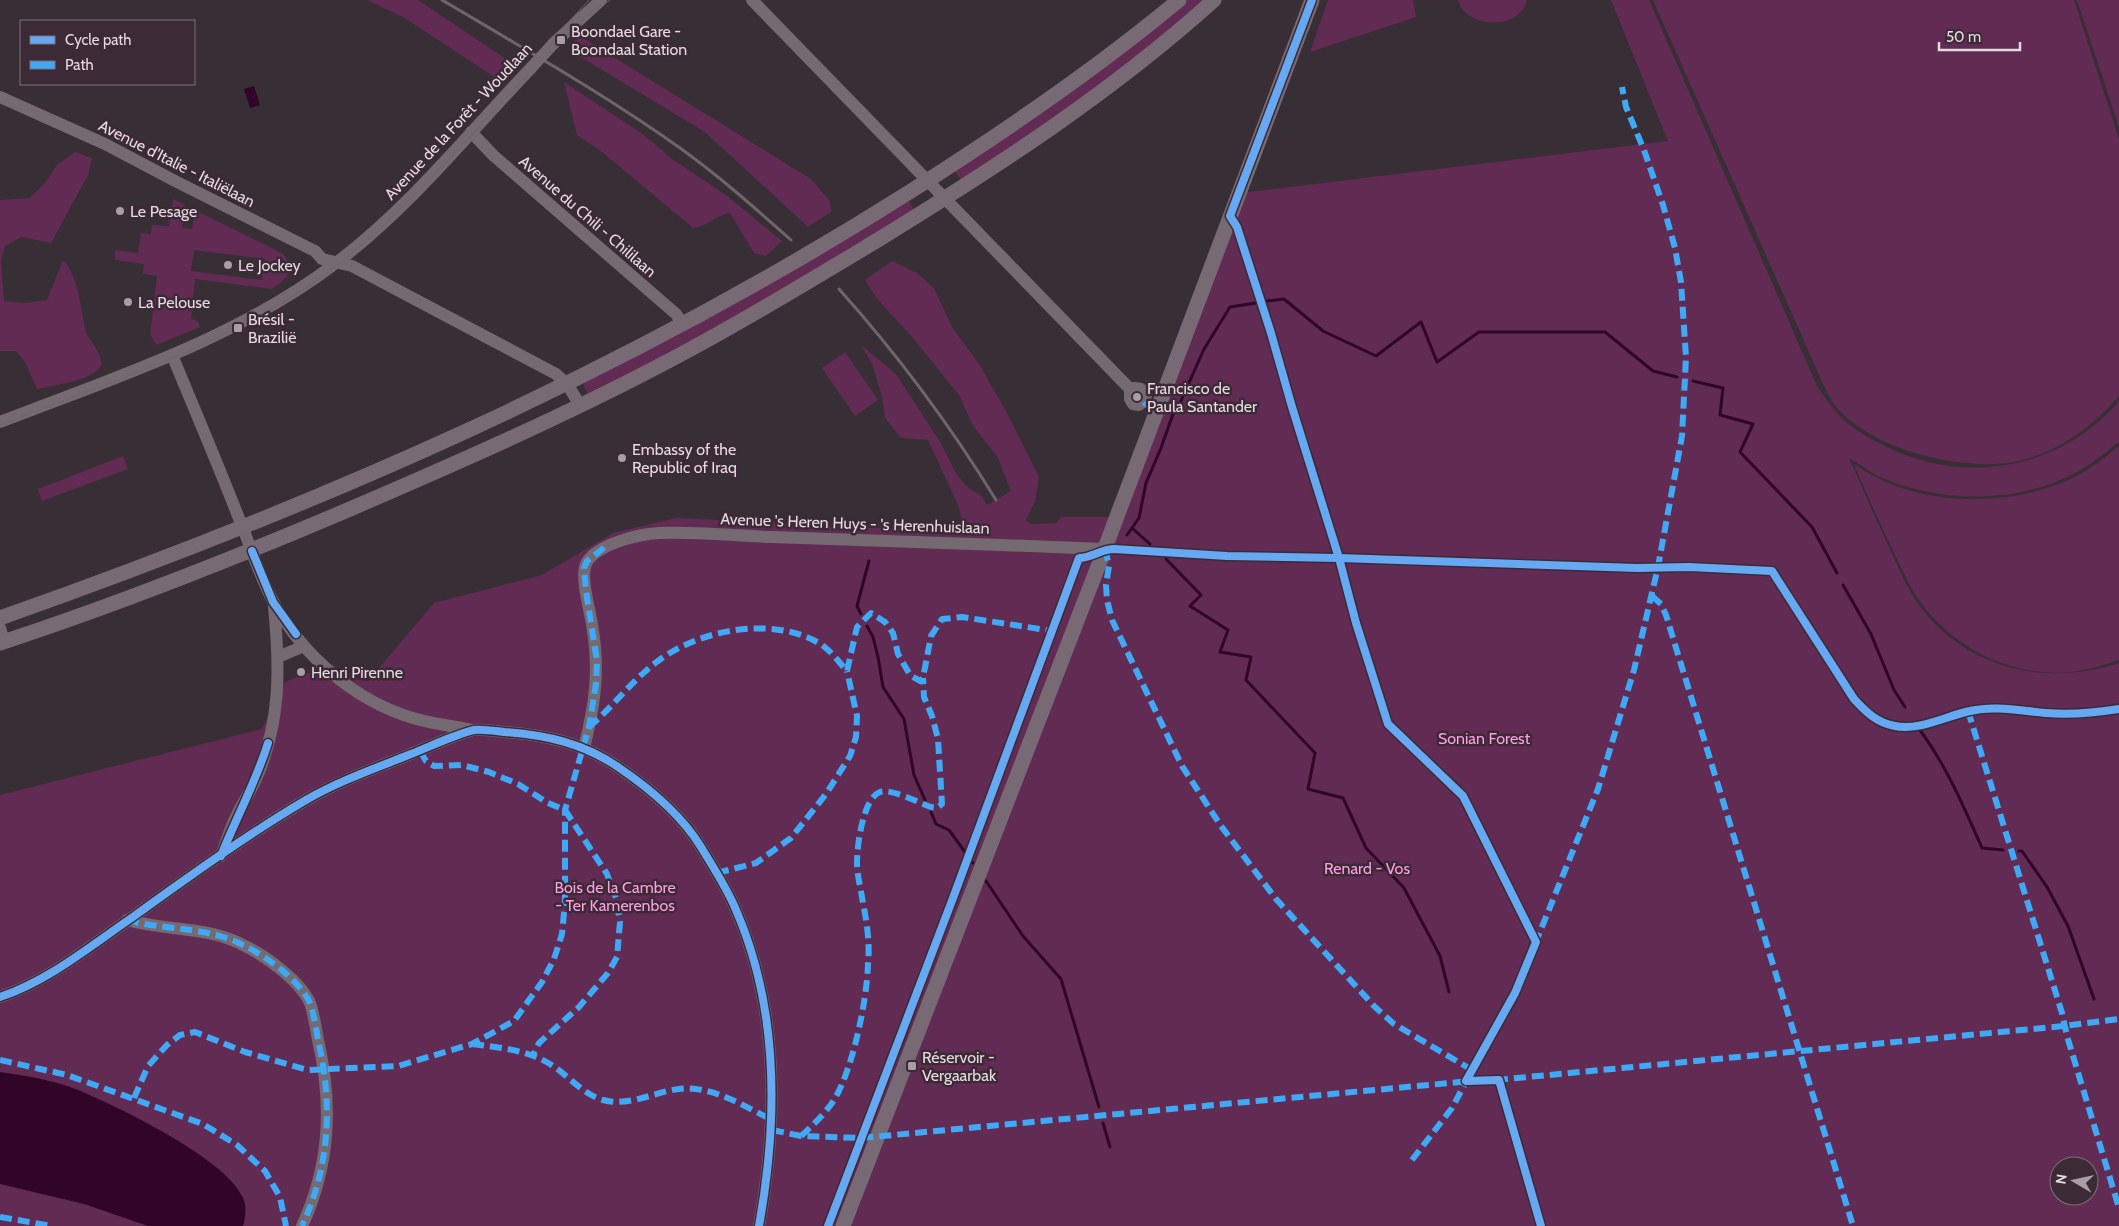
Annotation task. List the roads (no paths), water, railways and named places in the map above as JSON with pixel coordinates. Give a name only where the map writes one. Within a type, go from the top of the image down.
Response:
[{"type":"main road","points":[[0,618],[123,575],[243,528],[414,456],[568,384],[683,325],[789,266],[927,180],[1084,75],[1180,0]]},
{"type":"main road","points":[[1,638],[252,551],[427,476],[687,351],[765,307],[945,198],[1028,144],[1158,50],[1214,0]]},
{"type":"main road","points":[[843,1226],[1104,549],[1312,0]]},
{"type":"street","name":"Avenue de la Forêt - Woudlaan","points":[[0,422],[172,355],[233,328],[259,314],[337,262],[396,211],[554,43],[601,0]]},
{"type":"street","points":[[752,0],[1130,389]]},
{"type":"street","name":"Avenue d'Italie - Italiëlaan","points":[[0,97],[105,144],[166,177],[315,251],[322,259],[352,266],[556,374],[568,384]]},
{"type":"street","name":"Avenue du Chili - Chililaan","points":[[471,132],[494,156],[676,314],[683,325]]},
{"type":"street","points":[[172,355],[274,602],[304,646],[327,670],[345,685],[383,706],[431,723],[559,739],[584,748],[606,759],[636,779],[680,820],[693,835],[717,873],[736,910],[756,966],[766,1012],[772,1066],[772,1130],[768,1172],[759,1226]]},
{"type":"street","points":[[568,384],[580,404]]},
{"type":"street","name":"Avenue 's Heren Huys - 's Herenhuislaan","points":[[584,748],[592,716],[597,661],[584,568],[587,561],[606,547],[634,536],[658,533],[699,532],[770,537],[1104,549]]},
{"type":"street","points":[[220,856],[236,816],[256,779],[275,719],[279,686],[274,602]]},
{"type":"street","points":[[278,657],[304,646]]},
{"type":"street","points":[[0,997],[48,974],[90,948],[220,856],[308,799],[365,772],[475,730]]},
{"type":"street","points":[[127,920],[147,926],[177,927],[209,932],[245,946],[284,971],[310,1002],[325,1069],[328,1109],[325,1148],[317,1187],[302,1226]]},
{"type":"waterway","points":[[1267,301],[1284,299],[1323,331],[1376,356],[1421,322],[1437,362],[1479,332],[1605,332],[1653,371],[1677,377]]},
{"type":"waterway","points":[[1127,535],[1139,518],[1146,483],[1173,414],[1180,403],[1204,349],[1230,307],[1256,303]]},
{"type":"waterway","points":[[1693,381],[1723,388],[1720,415],[1753,424],[1740,452],[1812,527],[1837,573]]},
{"type":"waterway","points":[[1132,528],[1150,544]]},
{"type":"waterway","points":[[1166,559],[1201,595],[1190,606],[1228,630],[1220,652],[1251,657],[1246,680],[1315,753],[1308,789],[1343,798],[1366,848],[1404,888],[1440,956],[1449,992]]},
{"type":"waterway","points":[[861,614],[857,606],[869,561]]},
{"type":"waterway","points":[[1843,585],[1871,634],[1894,690],[1905,707]]},
{"type":"waterway","points":[[867,626],[873,637],[883,687],[904,719],[914,775],[925,800]]},
{"type":"waterway","points":[[1920,730],[1947,773],[1982,848],[2003,850]]},
{"type":"waterway","points":[[931,812],[936,824],[949,830],[965,852]]},
{"type":"waterway","points":[[2019,851],[2022,851],[2047,887],[2068,926],[2094,999]]},
{"type":"waterway","points":[[986,881],[1023,936],[1061,979],[1099,1107]]},
{"type":"waterway","points":[[1103,1123],[1110,1147]]},
{"type":"tram line","points":[[548,44],[589,0]]},
{"type":"tram line","points":[[0,425],[124,378],[205,344],[282,303],[319,279],[359,248],[395,214],[431,179],[561,40],[589,14],[610,0]]},
{"type":"railway","points":[[442,0],[563,72],[651,128],[709,170],[791,240]]},
{"type":"railway","points":[[839,289],[882,339],[922,391],[996,500]]},
{"type":"place","name":"Boondael Gare - Boondaal Station","points":[[561,40]]},
{"type":"place","name":"Le Pesage","points":[[120,211]]},
{"type":"place","name":"Le Jockey","points":[[228,265]]},
{"type":"place","name":"La Pelouse","points":[[128,302]]},
{"type":"place","name":"Brésil - Brazilië","points":[[238,328]]},
{"type":"place","name":"Francisco de Paula Santander","points":[[1137,397]]},
{"type":"place","name":"Embassy of the Republic of Iraq","points":[[622,458]]},
{"type":"place","name":"Henri Pirenne","points":[[301,672]]},
{"type":"place","name":"Réservoir - Vergaarbak","points":[[912,1066]]},
{"type":"park label","name":"Sonian Forest","points":[[1484,738]]},
{"type":"park label","name":"Renard - Vos","points":[[1367,868]]},
{"type":"park label","name":"Bois de la Cambre - Ter Kamerenbos","points":[[615,896]]}]
